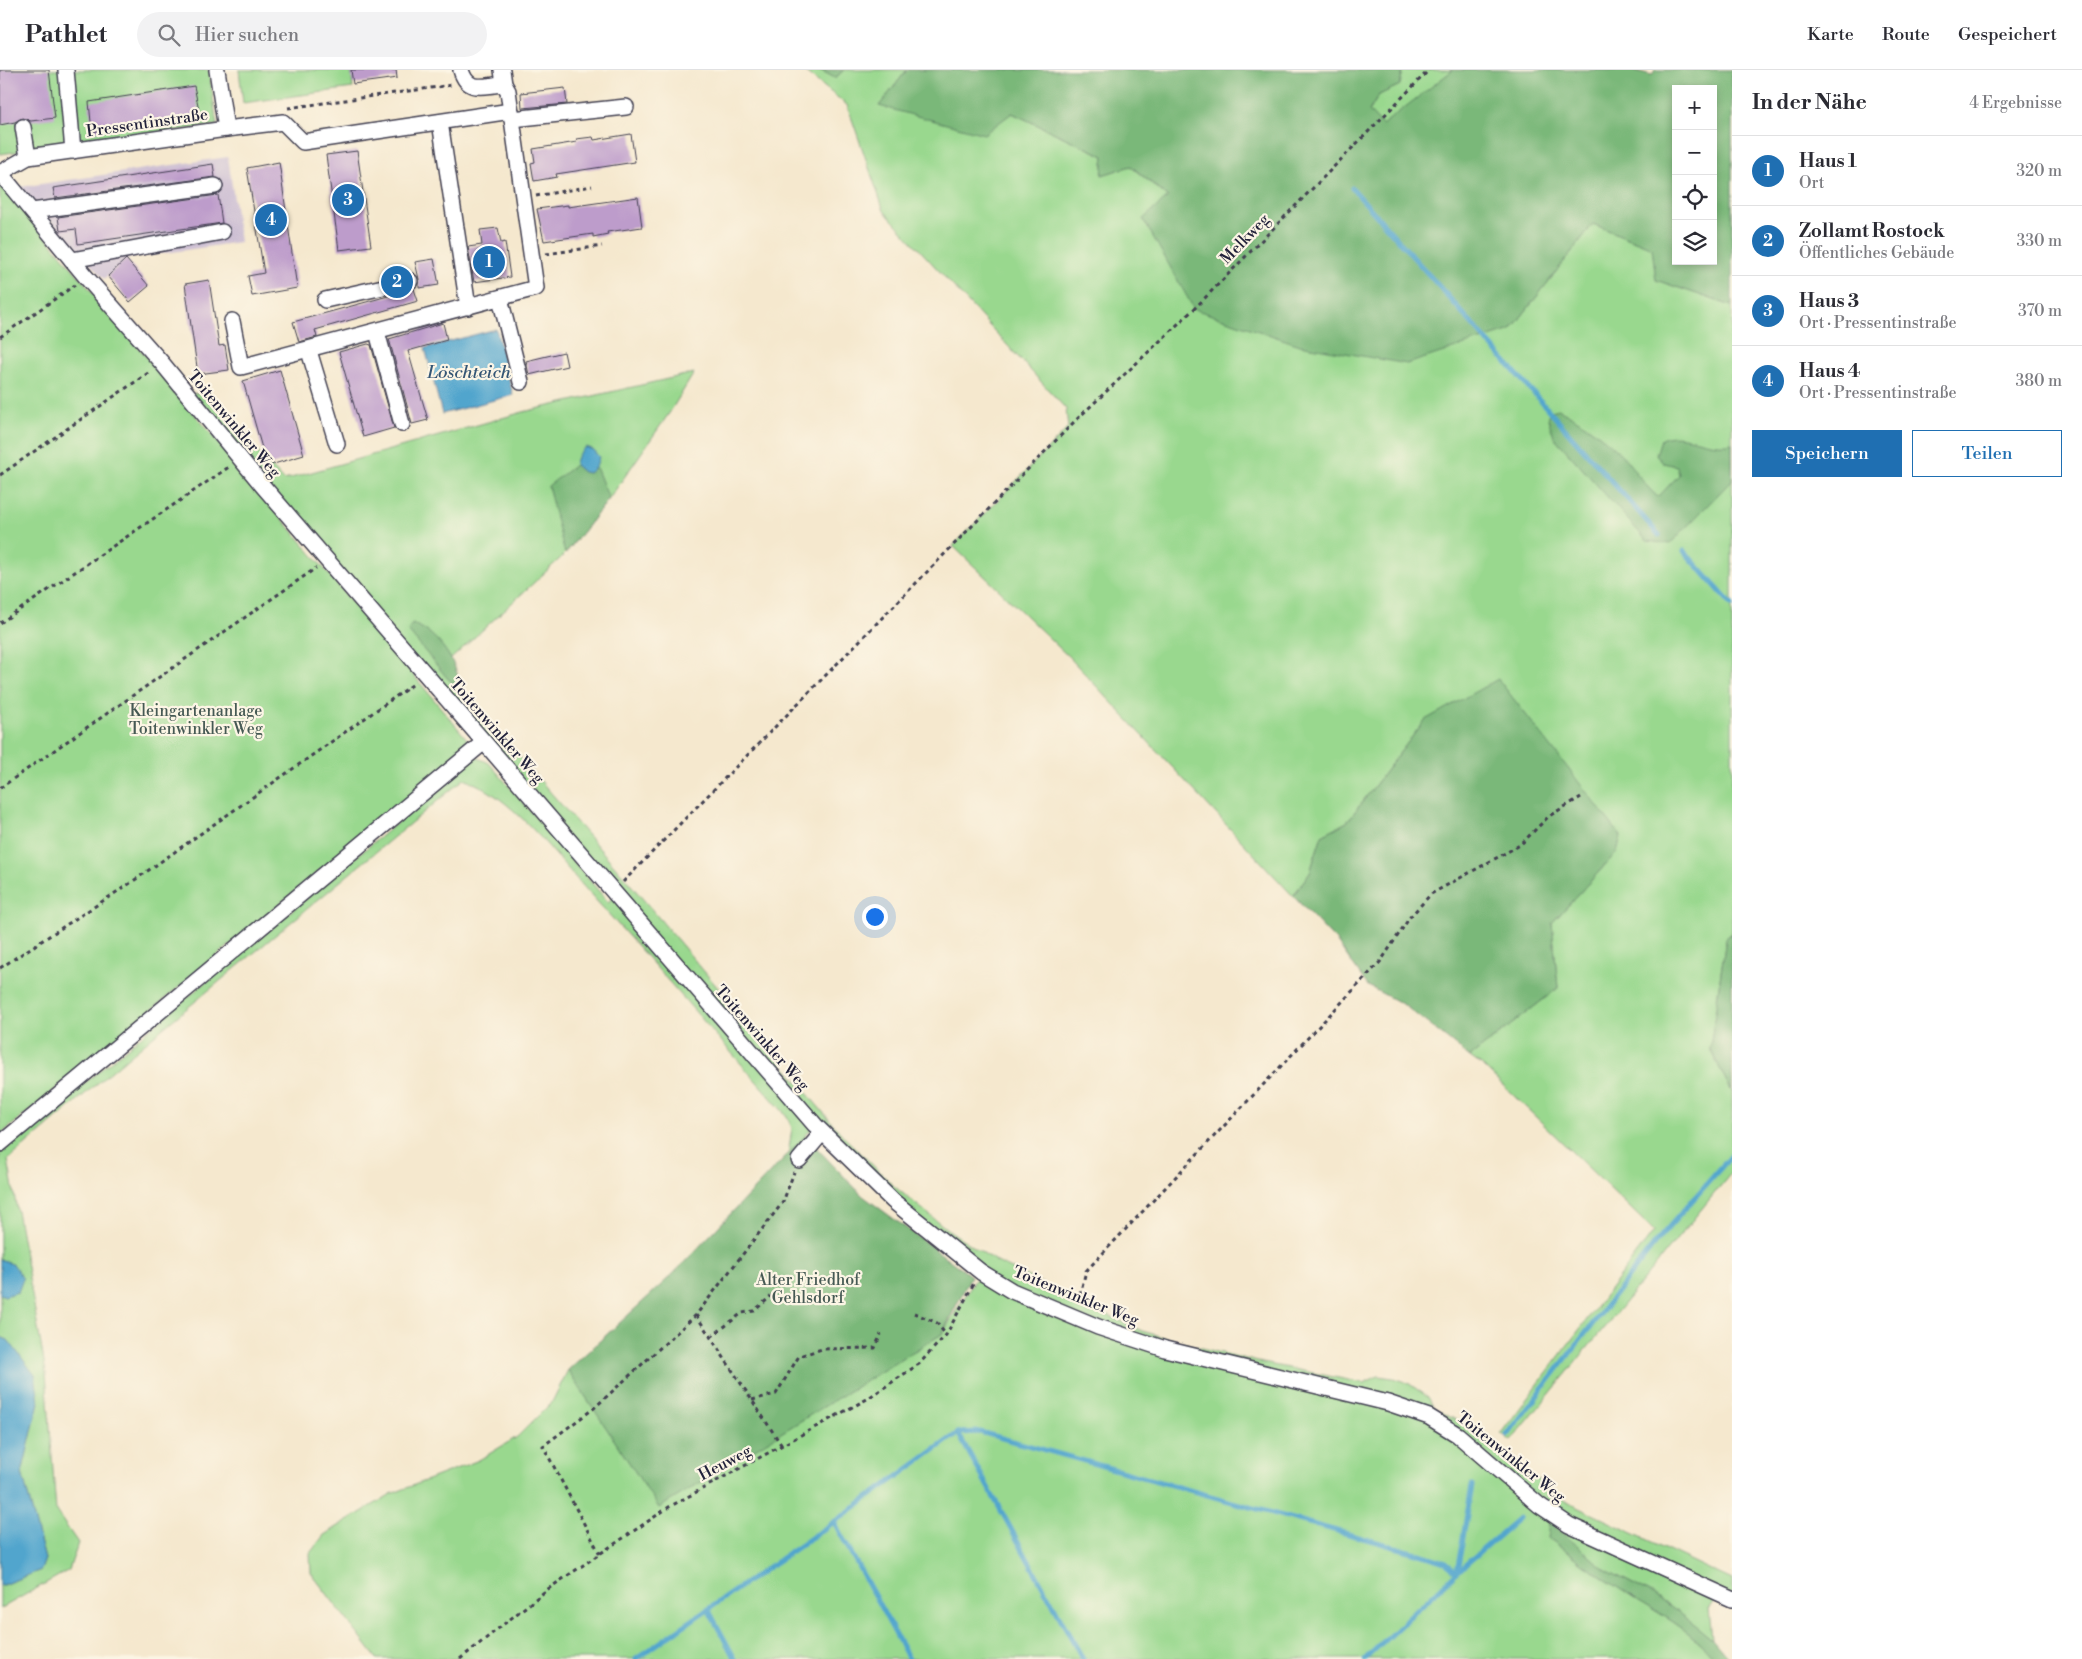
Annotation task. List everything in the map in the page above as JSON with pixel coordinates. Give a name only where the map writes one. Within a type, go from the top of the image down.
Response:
[{"type":"street","name":"Pressentinstraße","points":[[66,70],[73,151]]},
{"type":"street","name":"Pressentinstraße","points":[[0,173],[28,157],[226,129],[217,70]]},
{"type":"street","points":[[232,321],[241,367],[309,351],[536,288],[508,91],[503,77],[472,87],[464,77]]},
{"type":"street","points":[[226,129],[283,122],[303,142],[440,122],[626,107]]},
{"type":"street","points":[[440,122],[468,307]]},
{"type":"street","points":[[23,127],[28,157]]},
{"type":"street","name":"Toitenwinkler Weg","points":[[0,173],[326,560],[822,1133],[893,1201],[981,1272],[1012,1291],[1075,1318],[1165,1349],[1388,1403],[1429,1417],[1458,1435],[1539,1505],[1570,1526],[1732,1599]]},
{"type":"street","points":[[32,212],[215,186]]},
{"type":"street","points":[[72,260],[222,232]]},
{"type":"street","points":[[325,300],[410,281]]},
{"type":"street","points":[[500,298],[521,382]]},
{"type":"street","points":[[377,332],[402,424]]},
{"type":"street","points":[[309,351],[337,444]]},
{"type":"street","points":[[0,1144],[484,742]]},
{"type":"street","points":[[799,1160],[822,1133]]},
{"type":"path","name":"Melkweg","points":[[613,892],[1075,421],[1194,309],[1429,70]]},
{"type":"path","points":[[281,109],[464,77]]},
{"type":"path","points":[[523,198],[592,186]]},
{"type":"path","points":[[532,256],[602,246]]},
{"type":"path","points":[[0,337],[86,277]]},
{"type":"path","points":[[0,475],[162,363]]},
{"type":"path","points":[[0,623],[240,459]]},
{"type":"path","points":[[0,788],[326,560]]},
{"type":"path","points":[[0,968],[129,884],[426,676]]},
{"type":"path","points":[[1075,1318],[1086,1271],[1381,961],[1410,917],[1431,894],[1520,845],[1549,816],[1582,797]]},
{"type":"path","points":[[600,1554],[543,1446],[593,1409],[696,1315],[783,1202],[799,1160]]},
{"type":"path","name":"Heuweg","points":[[460,1659],[548,1589],[669,1507],[875,1394],[919,1364],[946,1335],[981,1272]]},
{"type":"path","points":[[711,1337],[742,1313],[754,1311],[776,1292]]},
{"type":"path","points":[[914,1313],[937,1323],[946,1335]]},
{"type":"path","points":[[696,1315],[782,1446]]},
{"type":"path","points":[[752,1400],[776,1394],[798,1356],[822,1349],[874,1348],[881,1334]]},
{"type":"shaded area","points":[[228,157],[240,242],[125,259],[104,279],[20,187]]},
{"type":"green space","points":[[0,70],[209,70],[217,125],[0,154]]},
{"type":"green space","points":[[239,70],[351,70],[353,88],[243,103]]},
{"type":"green space","points":[[803,70],[820,70],[835,78],[844,70],[907,70],[879,106],[1012,113],[1104,156],[1102,175],[1130,166],[1168,197],[1511,330],[1593,224],[1653,248],[1656,280],[1732,306],[1732,933],[1726,938],[1710,1049],[1732,1092],[1732,1172],[1511,1441],[1501,1433],[1654,1231],[1484,1067],[1470,1057],[1558,988],[1552,923],[1617,852],[1425,720],[1347,822],[1322,835],[1310,872],[1293,896],[1070,658],[953,546],[1068,428],[1066,409],[884,211],[847,105]]},
{"type":"green space","points":[[820,70],[844,70],[835,78]]},
{"type":"green space","points":[[907,70],[1403,70],[1400,85],[1379,95],[1369,111],[1382,125],[1453,70],[1632,70],[1652,75],[1655,70],[1732,70],[1732,306],[1656,280],[1652,248],[1593,224],[1511,330],[1407,364],[1300,345],[1194,309],[1143,219],[1168,197],[1131,166],[1102,175],[1104,156],[1012,113],[984,134],[879,106]]},
{"type":"green space","points":[[1403,70],[1453,70],[1382,126],[1369,112],[1379,95],[1400,85]]},
{"type":"green space","name":"Kleingartenanlage Toitenwinkler Weg","points":[[0,182],[472,745],[0,1135]]},
{"type":"green space","points":[[694,373],[670,412],[609,499],[565,554],[451,659],[439,644],[448,679],[457,685],[626,879],[844,1137],[895,1187],[947,1229],[997,1262],[1142,1331],[1258,1362],[1364,1383],[1378,1376],[1408,1383],[1428,1397],[1434,1408],[1463,1424],[1565,1501],[1732,1580],[1732,1607],[1715,1599],[1709,1608],[1712,1639],[1656,1596],[1606,1570],[1549,1524],[1547,1538],[1684,1630],[1715,1659],[377,1659],[311,1573],[310,1553],[324,1535],[391,1494],[479,1460],[517,1437],[552,1402],[568,1370],[659,1507],[942,1334],[980,1272],[814,1126],[788,1155],[792,1128],[786,1115],[530,826],[498,798],[464,779],[127,1058],[8,1160],[46,1373],[56,1511],[78,1543],[69,1570],[0,1609],[0,1586],[41,1570],[45,1559],[22,1473],[39,1402],[8,1340],[0,1337],[0,1294],[5,1296],[14,1265],[0,1259],[0,1145],[3,1151],[476,757],[489,763],[609,903],[613,893],[187,394],[206,393],[265,460],[267,466],[270,465],[284,480],[523,412]]},
{"type":"green space","points":[[1559,409],[1586,425],[1613,446],[1658,497],[1679,475],[1677,466],[1663,463],[1656,455],[1661,439],[1669,437],[1686,437],[1723,444],[1732,443],[1732,480],[1670,544],[1647,541],[1554,437],[1548,419],[1551,411]]},
{"type":"green space","points":[[575,465],[583,472],[589,473],[596,467],[609,499],[565,554],[548,486]]},
{"type":"green space","points":[[412,624],[428,632],[443,646],[457,672],[459,681],[457,685],[448,679],[408,631]]},
{"type":"green space","points":[[1498,679],[1621,836],[1617,852],[1552,923],[1558,988],[1470,1057],[1404,1005],[1368,986],[1337,942],[1293,896],[1310,872],[1322,835],[1347,822],[1425,720]]},
{"type":"green space","points":[[1732,933],[1732,1092],[1710,1049],[1726,938]]},
{"type":"green space","name":"Alter Friedhof Gehlsdorf","points":[[805,1136],[863,1196],[971,1276],[942,1334],[659,1508],[568,1370],[673,1274]]},
{"type":"green space","points":[[1549,1523],[1606,1570],[1656,1596],[1712,1639],[1729,1659],[1715,1659],[1684,1630],[1547,1538]]},
{"type":"water","name":"Löschteich","points":[[496,329],[513,395],[442,414],[425,348]]},
{"type":"water","points":[[586,447],[593,450],[599,457],[596,467],[589,473],[583,472],[575,465],[578,454]]},
{"type":"water","points":[[0,1259],[14,1265],[23,1279],[18,1292],[5,1296],[0,1294]]},
{"type":"water","points":[[0,1337],[8,1340],[35,1375],[39,1402],[22,1473],[45,1559],[41,1570],[0,1586]]},
{"type":"building","points":[[0,70],[49,70],[55,118],[31,121],[22,118],[15,122],[0,125]]},
{"type":"building","points":[[351,70],[396,70],[397,78],[353,84]]},
{"type":"building","points":[[194,86],[200,115],[92,132],[89,102]]},
{"type":"building","points":[[565,88],[567,104],[522,108],[521,93]]},
{"type":"building","points":[[631,134],[635,162],[556,174],[557,177],[534,181],[531,163],[535,162],[533,149],[577,142],[576,139],[593,137],[594,140]]},
{"type":"building","points":[[357,151],[371,246],[339,250],[326,155]]},
{"type":"building","points":[[279,162],[297,288],[252,296],[248,276],[264,273],[247,168]]},
{"type":"building","points":[[213,164],[215,177],[55,198],[53,188]]},
{"type":"building","points":[[218,195],[222,223],[78,244],[76,229],[60,231],[58,217]]},
{"type":"building","points":[[638,197],[642,227],[607,232],[608,234],[593,237],[593,234],[544,241],[537,209],[568,205],[568,207]]},
{"type":"building","points":[[498,228],[501,243],[505,242],[510,277],[474,282],[468,247],[482,245],[480,230]]},
{"type":"building","points":[[126,259],[149,286],[130,302],[108,276]]},
{"type":"building","points":[[434,259],[439,285],[419,288],[415,262]]},
{"type":"building","points":[[209,280],[219,346],[225,345],[229,370],[198,374],[185,284]]},
{"type":"building","points":[[414,289],[418,301],[315,330],[317,337],[299,342],[293,322]]},
{"type":"building","points":[[443,323],[447,340],[408,351],[428,420],[412,424],[389,339]]},
{"type":"building","points":[[368,344],[371,345],[394,428],[363,437],[339,352]]},
{"type":"building","points":[[564,352],[567,366],[529,375],[526,361]]},
{"type":"building","points":[[280,370],[304,455],[267,466],[243,381]]},
{"type":"waterway","points":[[1352,188],[1659,535]]},
{"type":"waterway","points":[[1684,551],[1732,605]]},
{"type":"waterway","points":[[1507,1435],[1655,1243],[1732,1155]]},
{"type":"waterway","points":[[958,1433],[980,1432],[1420,1554],[1445,1562],[1457,1572]]},
{"type":"waterway","points":[[834,1522],[958,1433],[1083,1659]]},
{"type":"waterway","points":[[1457,1572],[1472,1486]]},
{"type":"waterway","points":[[1365,1659],[1457,1572],[1519,1518]]},
{"type":"waterway","points":[[708,1609],[834,1522],[909,1659]]},
{"type":"waterway","points":[[636,1659],[708,1609],[735,1659]]},
{"type":"place","name":"Haus 3","points":[[348,200]]},
{"type":"place","name":"Haus 4","points":[[271,220]]},
{"type":"place","name":"Haus 1","points":[[489,262]]},
{"type":"place","name":"Zollamt Rostock","points":[[397,282]]}]
